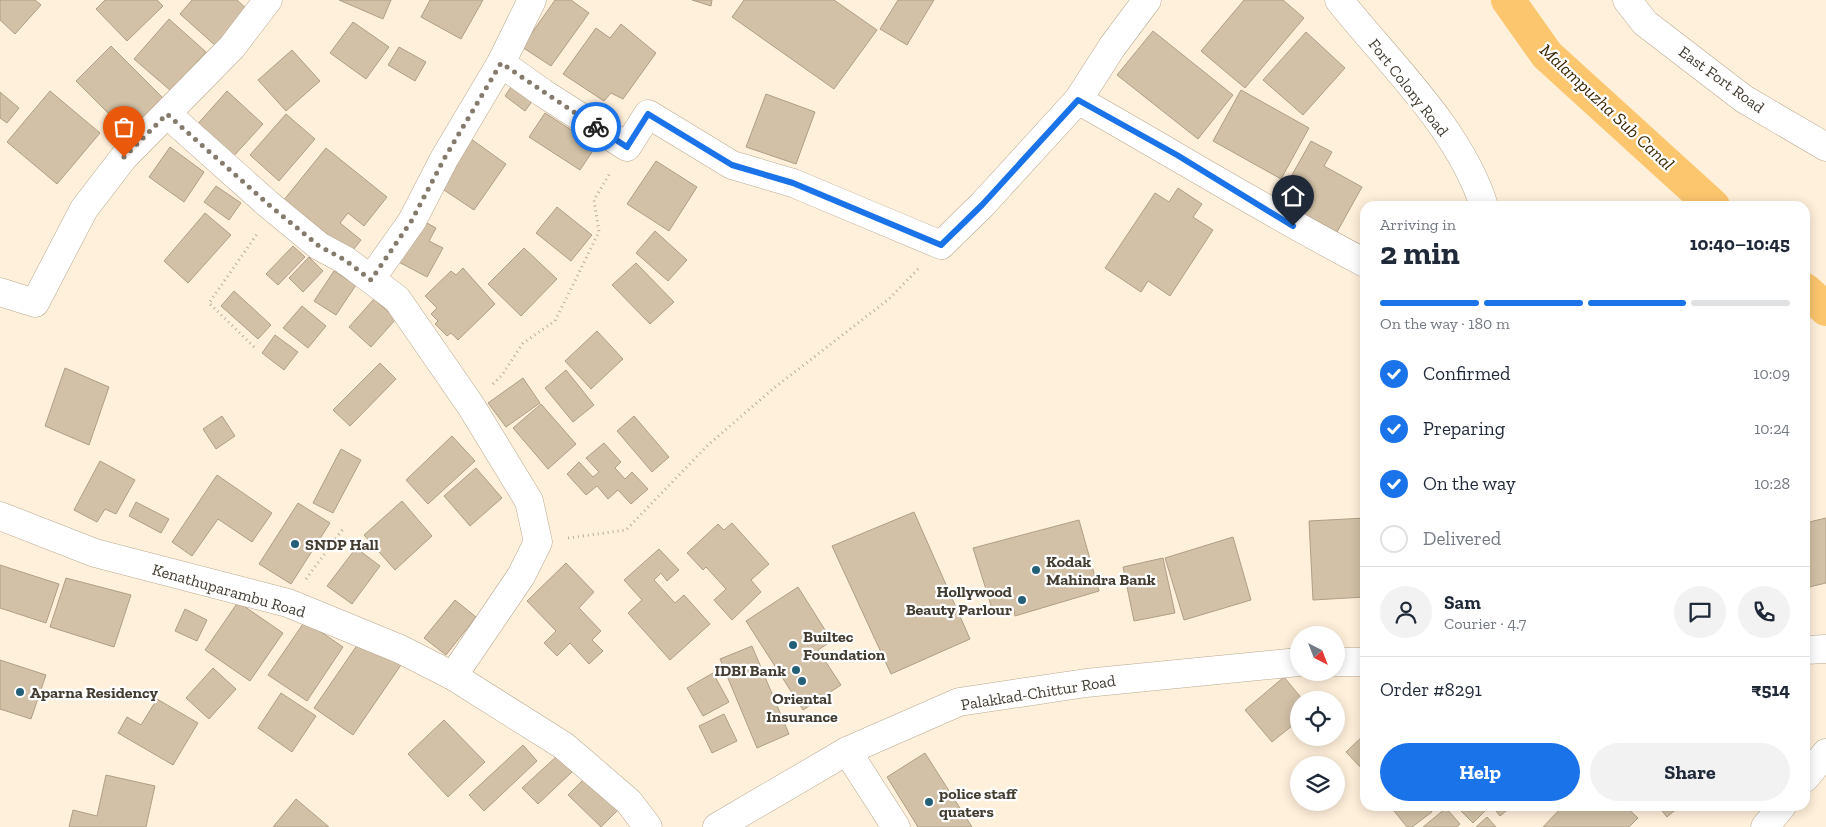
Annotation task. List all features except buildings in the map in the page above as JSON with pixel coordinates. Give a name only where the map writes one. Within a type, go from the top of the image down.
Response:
[{"type":"street","points":[[0,292],[35,303],[84,209],[124,157],[232,47],[268,0]]},
{"type":"street","points":[[371,280],[412,220],[444,159],[501,63],[532,0]]},
{"type":"street","points":[[501,63],[543,93],[627,147],[648,114],[732,165],[793,183],[941,245],[982,205],[1078,100],[1112,47],[1147,0]]},
{"type":"street","name":"Fort Colony Road","points":[[1339,0],[1433,114],[1476,180],[1482,201]]},
{"type":"street","name":"East Fort Road","points":[[1627,0],[1645,23],[1744,99],[1826,147]]},
{"type":"street","points":[[1078,100],[1177,155],[1293,226],[1360,260]]},
{"type":"street","points":[[167,114],[275,210],[319,246],[345,260],[397,299],[471,406],[529,501],[538,542],[521,576],[453,676]]},
{"type":"street","name":"Kenathuparambu Road","points":[[0,516],[95,553],[288,603],[400,650],[453,676],[564,746],[629,802],[648,827]]},
{"type":"street","points":[[1810,650],[1826,650]]},
{"type":"street","points":[[1345,662],[1360,662]]},
{"type":"street","name":"Palakkad-Chittur Road","points":[[717,827],[847,751],[959,702],[1086,683],[1290,663]]},
{"type":"street","points":[[847,751],[896,827]]},
{"type":"street","points":[[1810,772],[1826,753]]},
{"type":"street","points":[[1764,827],[1778,811]]},
{"type":"path","points":[[471,406],[502,375],[523,342],[555,321],[599,232],[594,200],[627,147]]},
{"type":"path","points":[[254,347],[209,303],[220,284],[275,210]]},
{"type":"path","points":[[538,542],[626,530],[708,445],[774,388],[889,299],[941,245]]},
{"type":"path","points":[[288,603],[343,529]]},
{"type":"waterway","name":"Malampuzha Sub Canal","points":[[1508,0],[1547,55],[1708,201]]},
{"type":"waterway","name":"Malampuzha Sub Canal","points":[[1810,295],[1826,309]]},
{"type":"way so far","points":[[124,157],[167,114],[268,204],[319,246],[345,260],[371,280],[412,220],[444,159],[501,63],[596,127]]},
{"type":"place","name":"SNDP Hall","points":[[295,544]]},
{"type":"place","name":"Kodak Mahindra Bank","points":[[1036,570]]},
{"type":"place","name":"Hollywood Beauty Parlour","points":[[1022,600]]},
{"type":"place","name":"Builtec Foundation","points":[[793,645]]},
{"type":"place","name":"IDBI Bank","points":[[796,670]]},
{"type":"place","name":"Oriental Insurance","points":[[802,681]]},
{"type":"place","name":"Aparna Residency","points":[[20,692]]},
{"type":"place","name":"police staff quaters","points":[[929,802]]},
{"type":"route","points":[[596,127],[627,147],[648,114],[732,165],[793,183],[941,245],[982,205],[1078,100],[1177,155],[1293,226]]}]
